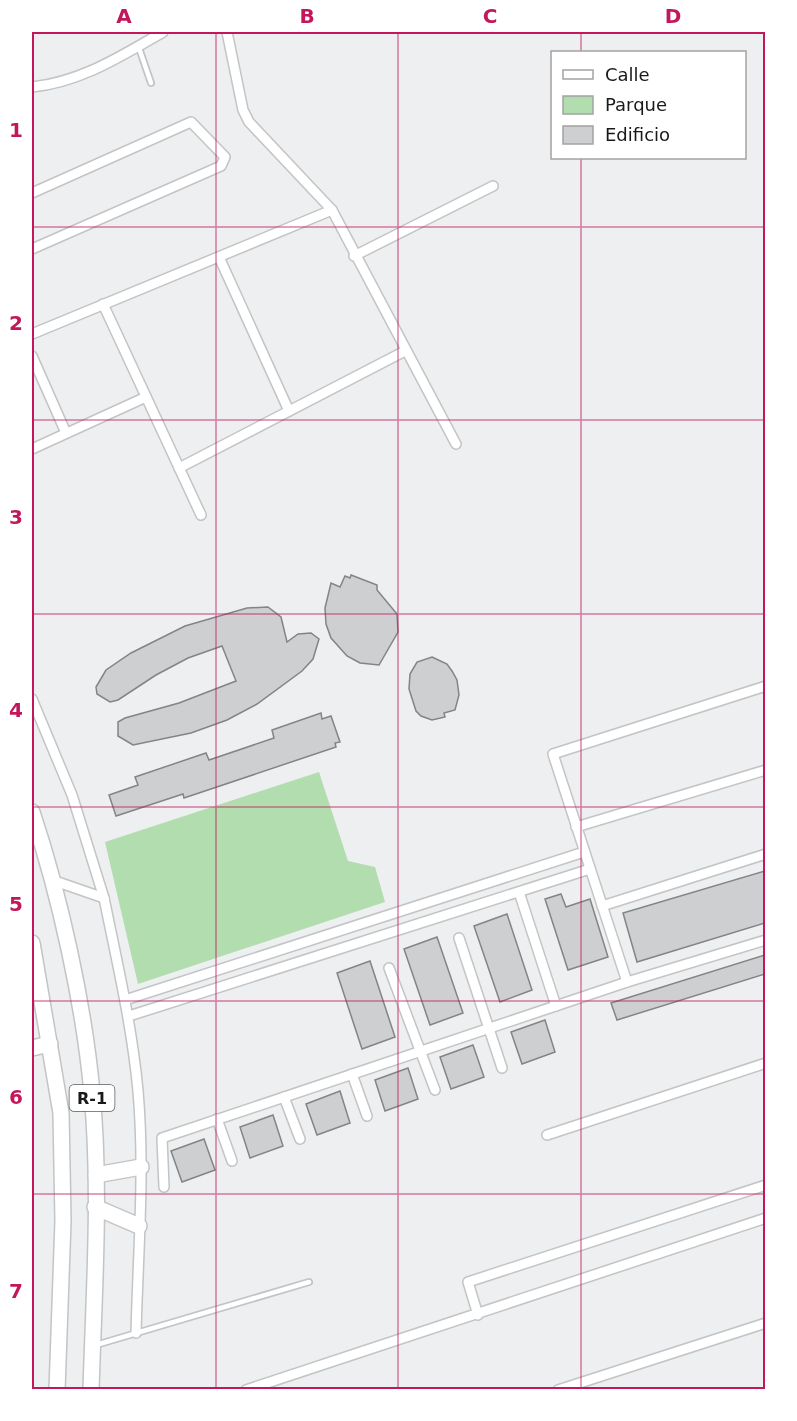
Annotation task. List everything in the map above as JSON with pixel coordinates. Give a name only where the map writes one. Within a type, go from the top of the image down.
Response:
[{"type":"main road","name":"R-1","points":[[32,812],[52,880],[79,1003],[92,1092],[96,1175],[91,1389]]},
{"type":"main road","name":"R-1","points":[[32,943],[61,1124],[63,1221],[57,1389]]},
{"type":"main road","points":[[32,1048],[50,1044]]},
{"type":"main road","points":[[96,1175],[141,1167]]},
{"type":"main road","points":[[95,1207],[139,1226]]},
{"type":"street","points":[[32,87],[72,80],[139,48],[163,32]]},
{"type":"street","points":[[227,32],[243,110],[249,122],[332,210],[354,256],[456,444]]},
{"type":"street","points":[[32,194],[191,122],[225,157],[221,166],[32,249]]},
{"type":"street","points":[[354,256],[493,186]]},
{"type":"street","points":[[32,334],[332,210]]},
{"type":"street","points":[[219,257],[289,411]]},
{"type":"street","points":[[103,304],[201,515]]},
{"type":"street","points":[[179,468],[405,351]]},
{"type":"street","points":[[32,356],[66,433]]},
{"type":"street","points":[[32,449],[146,397]]},
{"type":"street","points":[[627,982],[553,754],[765,686]]},
{"type":"street","points":[[32,699],[72,795],[104,898],[129,1016],[138,1093],[141,1167],[136,1333]]},
{"type":"street","points":[[576,827],[765,770]]},
{"type":"street","points":[[125,1000],[584,852]]},
{"type":"street","points":[[602,906],[765,855]]},
{"type":"street","points":[[129,1016],[590,869]]},
{"type":"street","points":[[52,880],[104,898]]},
{"type":"street","points":[[519,892],[556,1006]]},
{"type":"street","points":[[379,919],[384,934]]},
{"type":"street","points":[[459,938],[502,1068]]},
{"type":"street","points":[[164,1187],[162,1138],[627,982],[765,940]]},
{"type":"street","points":[[390,968],[435,1090]]},
{"type":"street","points":[[547,1135],[765,1063]]},
{"type":"street","points":[[352,1074],[367,1116]]},
{"type":"street","points":[[284,1097],[300,1139]]},
{"type":"street","points":[[217,1119],[232,1161]]},
{"type":"street","points":[[478,1315],[468,1282],[765,1185]]},
{"type":"street","points":[[246,1389],[478,1315],[765,1218]]},
{"type":"street","points":[[558,1389],[765,1323]]},
{"type":"lane","points":[[139,48],[151,83]]},
{"type":"lane","points":[[92,1346],[309,1282]]},
{"type":"green space","points":[[319,772],[348,861],[375,867],[385,902],[138,984],[105,842]]},
{"type":"building","points":[[351,575],[377,585],[377,590],[397,614],[398,632],[379,665],[360,663],[347,656],[331,638],[326,624],[325,608],[331,583],[340,587],[345,576],[350,578]]},
{"type":"building","points":[[268,607],[281,617],[287,642],[298,634],[311,633],[319,639],[313,659],[302,671],[257,704],[227,720],[191,733],[133,745],[118,736],[118,722],[125,718],[179,703],[236,681],[222,646],[188,658],[156,675],[118,700],[110,702],[97,694],[96,687],[106,670],[131,653],[185,626],[247,608]]},
{"type":"building","points":[[432,657],[447,664],[452,671],[457,680],[459,695],[455,710],[444,713],[445,717],[432,720],[421,716],[416,711],[409,689],[410,674],[417,662]]},
{"type":"building","points":[[321,713],[322,719],[331,716],[340,742],[335,743],[336,747],[184,798],[183,794],[116,816],[109,795],[138,785],[135,777],[206,753],[209,760],[274,738],[272,730]]},
{"type":"building","points":[[765,871],[765,923],[637,962],[623,913]]},
{"type":"building","points":[[561,894],[566,907],[590,899],[608,957],[568,970],[545,899]]},
{"type":"building","points":[[507,914],[532,990],[500,1002],[474,926]]},
{"type":"building","points":[[437,937],[463,1013],[430,1025],[404,949]]},
{"type":"building","points":[[765,955],[765,974],[617,1020],[611,1003]]},
{"type":"building","points":[[370,961],[395,1037],[362,1049],[337,973]]},
{"type":"building","points":[[545,1020],[555,1052],[522,1064],[511,1032]]},
{"type":"building","points":[[473,1045],[484,1077],[451,1089],[440,1057]]},
{"type":"building","points":[[408,1068],[418,1099],[385,1111],[375,1080]]},
{"type":"building","points":[[340,1091],[350,1123],[317,1135],[306,1104]]},
{"type":"building","points":[[273,1115],[283,1146],[250,1158],[240,1127]]},
{"type":"building","points":[[204,1139],[215,1170],[182,1182],[171,1151]]}]
